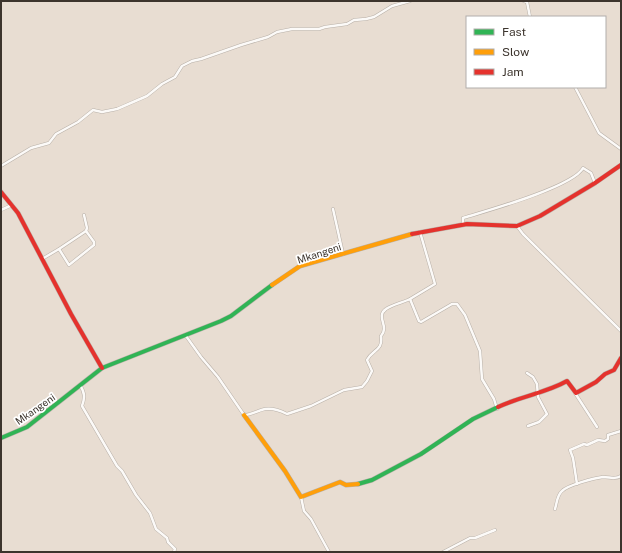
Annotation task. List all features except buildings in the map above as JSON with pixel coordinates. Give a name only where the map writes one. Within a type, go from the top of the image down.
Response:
[{"type":"street","points":[[1,166],[31,148],[49,142],[56,134],[78,122],[93,110],[102,112],[117,109],[147,96],[175,76],[182,66],[192,61],[268,37],[277,32],[292,29],[319,29],[347,24],[354,20],[374,17],[392,6],[410,1]]},
{"type":"street","points":[[524,1],[527,2],[530,16]]},
{"type":"street","points":[[576,88],[599,132],[621,149]]},
{"type":"street","name":"Mkangeni","points":[[1,438],[26,427],[102,368],[186,336],[231,316],[285,275],[300,266],[420,232],[463,224],[517,226],[540,216],[621,165]]},
{"type":"street","points":[[463,224],[463,218],[546,190],[576,176],[583,168],[591,173],[594,183]]},
{"type":"street","points":[[1,192],[18,213],[102,368]]},
{"type":"street","points":[[1,210],[12,205]]},
{"type":"street","points":[[333,208],[343,254]]},
{"type":"street","points":[[59,249],[69,265],[94,245],[94,242],[86,230],[87,228],[84,215]]},
{"type":"street","points":[[517,226],[523,234],[621,331]]},
{"type":"street","points":[[42,259],[86,230]]},
{"type":"street","points":[[244,415],[253,414],[265,409],[281,411],[287,414],[311,406],[344,390],[362,387],[372,371],[366,360],[381,346],[382,343],[381,336],[385,327],[381,318],[383,313],[388,308],[410,299],[435,284],[420,232]]},
{"type":"street","points":[[410,299],[420,322],[452,304],[457,304],[462,310],[480,351],[482,379],[494,399],[497,409]]},
{"type":"street","points":[[186,336],[218,377],[285,471],[301,497],[304,511],[311,519],[329,552]]},
{"type":"street","points":[[574,392],[576,393],[588,387],[614,370],[621,358]]},
{"type":"street","points":[[527,373],[537,384],[536,393],[547,414],[539,422],[528,426]]},
{"type":"street","points":[[301,497],[340,482],[346,485],[354,485],[372,480],[417,456],[473,419],[511,402],[555,388],[567,381],[597,427]]},
{"type":"street","points":[[80,385],[84,392],[82,406],[84,410],[117,466],[122,471],[136,495],[150,513],[156,529],[167,538],[168,542],[175,549],[174,552]]},
{"type":"street","points":[[577,484],[573,458],[570,450],[598,440],[606,441],[608,439],[608,435],[621,431]]},
{"type":"street","points":[[555,509],[562,490],[602,477],[617,478],[621,476]]},
{"type":"street","points":[[443,552],[470,538],[475,538],[495,530]]},
{"type":"traffic: fast","points":[[1,438],[27,427],[102,368],[221,321],[231,316],[272,285]]},
{"type":"traffic: fast","points":[[358,484],[372,480],[421,454],[473,419],[498,407]]},
{"type":"traffic: slow","points":[[272,285],[300,266],[412,234]]},
{"type":"traffic: slow","points":[[244,415],[285,471],[301,497],[340,482],[346,485],[358,484]]},
{"type":"traffic: jam","points":[[412,234],[467,224],[517,226],[540,216],[595,183],[621,165]]},
{"type":"traffic: jam","points":[[1,192],[18,213],[71,314],[102,368]]},
{"type":"traffic: jam","points":[[498,407],[551,389],[567,381],[576,393],[596,382],[605,374],[614,370],[621,358]]}]
